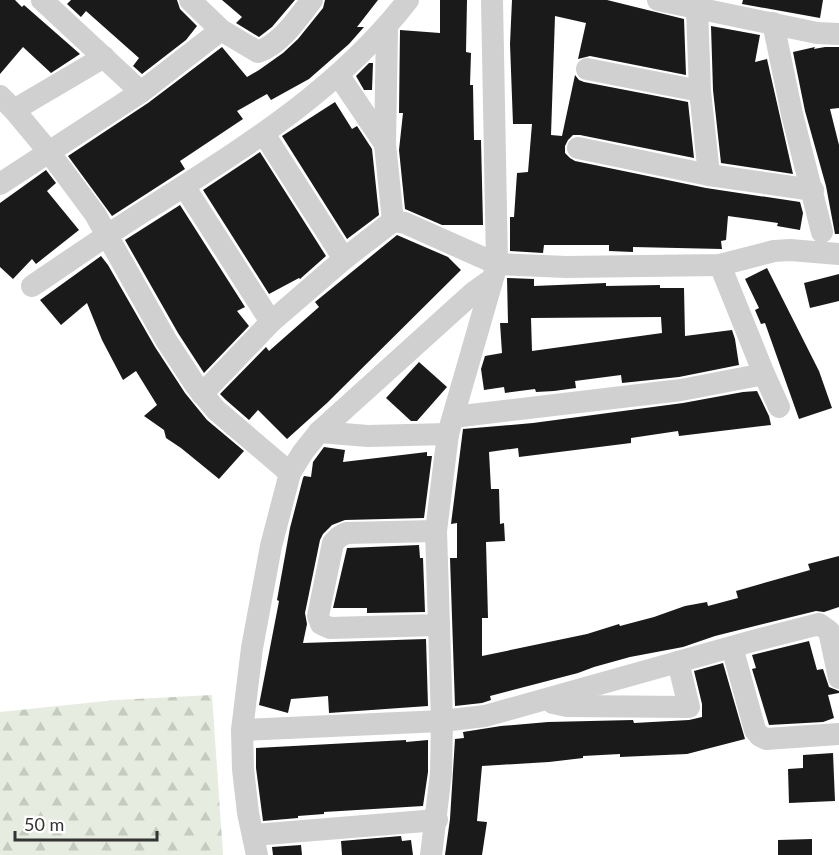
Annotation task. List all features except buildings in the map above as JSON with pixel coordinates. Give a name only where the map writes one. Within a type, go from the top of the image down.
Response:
[{"type":"street","points":[[42,0],[141,92]]},
{"type":"street","points":[[190,0],[220,30],[258,52],[268,48],[284,34],[312,0]]},
{"type":"street","points":[[32,286],[108,234],[264,134],[339,76],[387,27],[408,0]]},
{"type":"street","points":[[431,855],[441,773],[442,721],[436,531],[451,426],[494,272],[492,0]]},
{"type":"street","points":[[657,0],[817,33],[839,34]]},
{"type":"street","points":[[697,9],[700,91],[709,175]]},
{"type":"street","points":[[773,23],[792,114],[822,232]]},
{"type":"street","points":[[387,27],[384,144],[393,221]]},
{"type":"street","points":[[0,184],[141,92],[220,30]]},
{"type":"street","points":[[104,57],[7,103],[49,152],[108,234],[166,340],[202,394],[216,410],[290,473]]},
{"type":"street","points":[[587,69],[700,91]]},
{"type":"street","points":[[339,76],[384,144]]},
{"type":"street","points":[[264,134],[344,259]]},
{"type":"street","points":[[578,148],[709,175],[813,190]]},
{"type":"street","points":[[184,186],[271,322]]},
{"type":"street","points":[[202,394],[271,322],[344,259],[393,221],[405,223],[494,272],[566,267],[720,265],[774,251],[790,250],[839,254]]},
{"type":"street","points":[[720,265],[779,407]]},
{"type":"street","points":[[437,820],[255,845],[244,780],[242,730],[252,648],[276,525],[290,473],[319,432],[494,272]]},
{"type":"street","points":[[319,432],[368,436],[451,426],[681,390],[764,374]]},
{"type":"street","points":[[436,531],[346,533],[339,537],[333,543],[318,616],[321,624],[330,628],[439,625]]},
{"type":"street","points":[[242,730],[442,721],[485,716],[819,624],[829,631],[839,678]]},
{"type":"street","points":[[732,647],[755,730],[760,736],[766,739],[839,734]]},
{"type":"street","points":[[546,700],[567,706],[688,707],[678,663]]},
{"type":"green space","points":[[212,695],[223,855],[0,855],[0,712],[116,700]]}]
